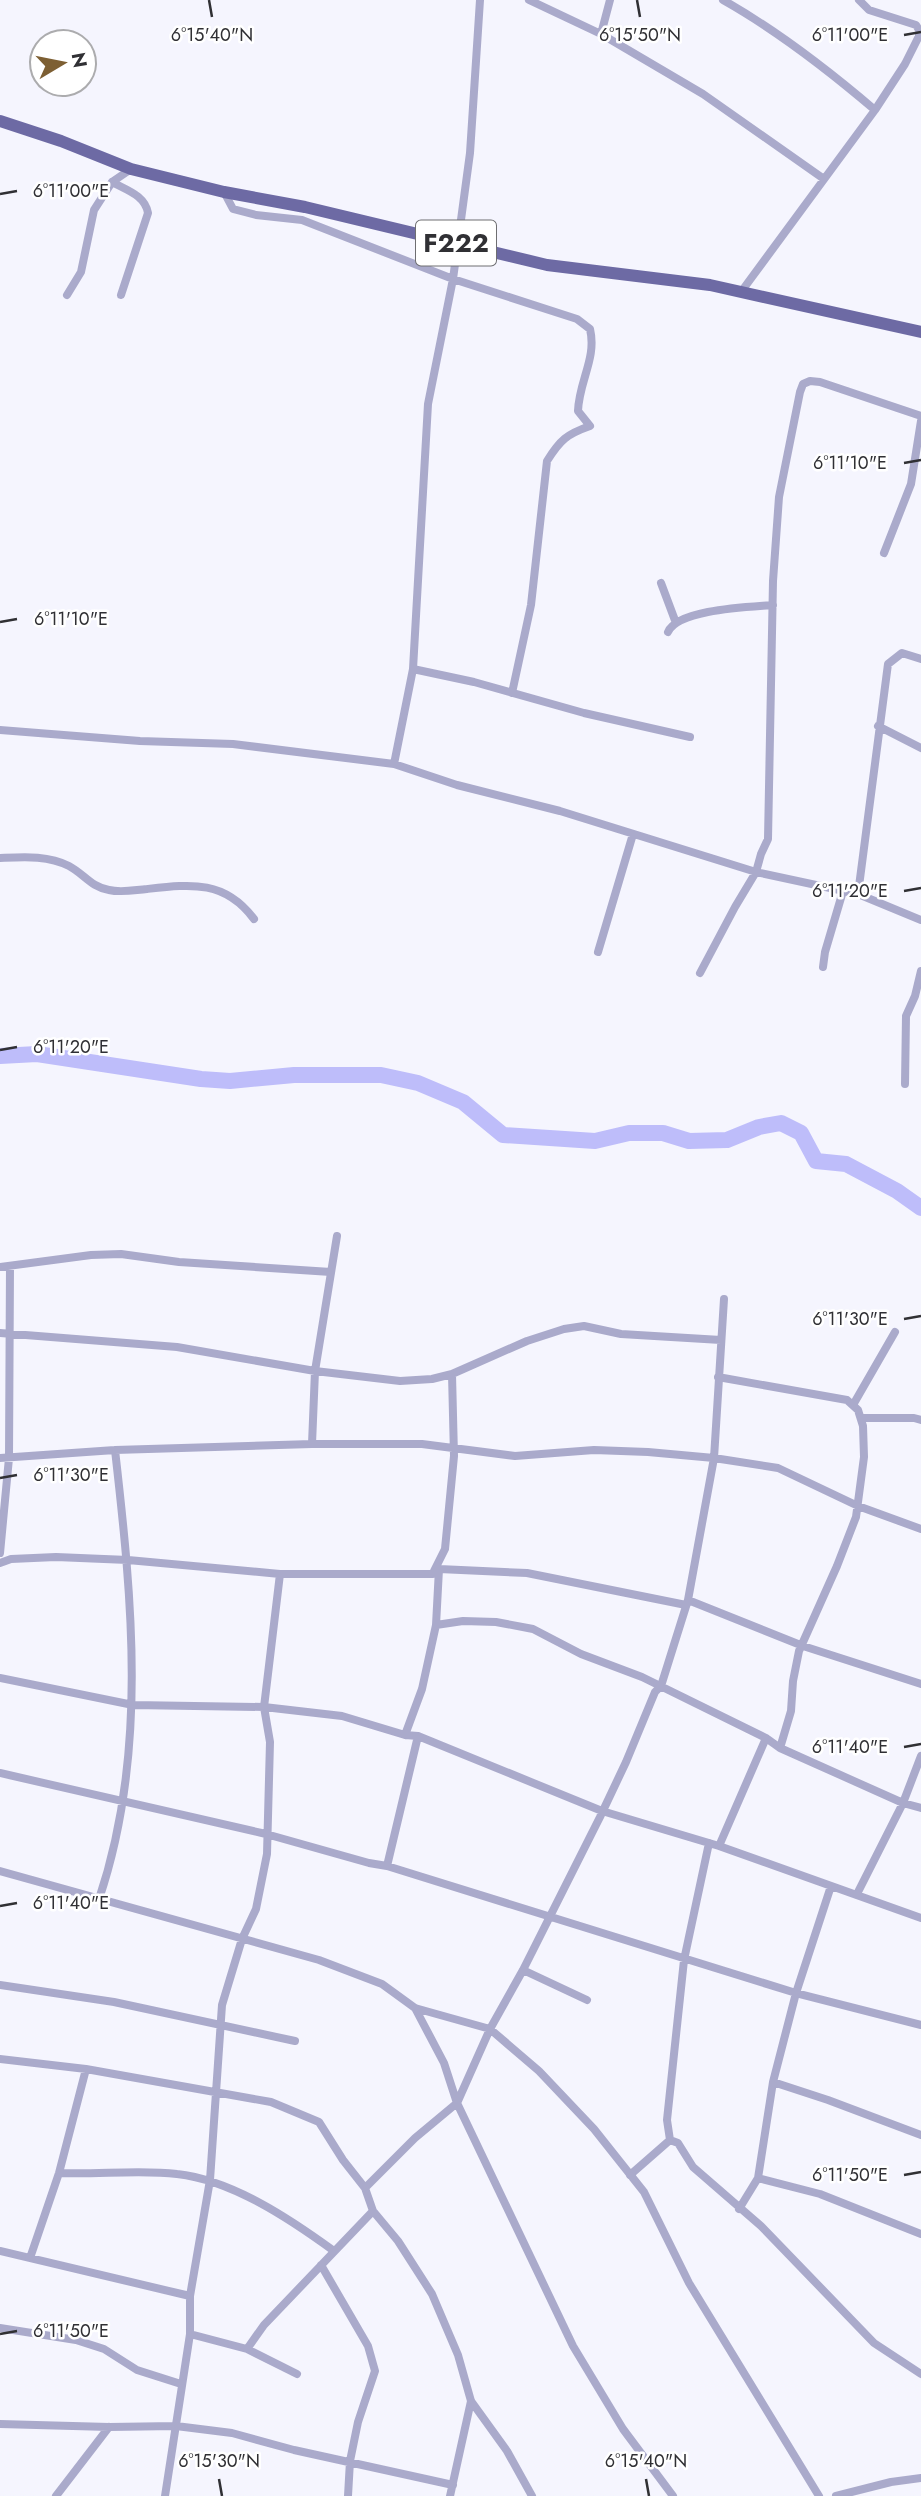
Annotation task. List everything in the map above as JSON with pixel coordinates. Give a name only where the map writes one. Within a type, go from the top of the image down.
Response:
[{"type":"main road","name":"F222","points":[[0,121],[61,141],[131,169],[304,213],[456,243],[547,265],[710,285],[921,332]]},
{"type":"street","points":[[394,764],[413,669],[428,404],[453,279],[470,153],[480,0]]},
{"type":"street","points":[[529,0],[601,34],[703,93],[824,179]]},
{"type":"street","points":[[601,34],[610,0]]},
{"type":"street","points":[[723,0],[755,18],[821,64],[875,110]]},
{"type":"street","points":[[741,292],[875,110],[905,64],[919,36],[916,25],[869,10],[859,0]]},
{"type":"street","points":[[66,295],[81,272],[94,210],[112,182],[131,169]]},
{"type":"street","points":[[112,182],[141,198],[148,213],[121,295]]},
{"type":"street","points":[[304,213],[453,279],[577,319],[590,329],[592,354],[579,392],[578,411],[590,426],[568,435],[547,461],[531,605],[512,693]]},
{"type":"street","points":[[700,973],[757,872],[768,839],[769,721],[779,497],[803,384],[810,381],[820,382],[921,419],[911,484],[884,553]]},
{"type":"street","points":[[661,583],[676,623]]},
{"type":"street","points":[[668,632],[676,623],[723,609],[773,605]]},
{"type":"street","points":[[858,894],[888,664],[902,653],[921,659]]},
{"type":"street","points":[[413,669],[690,737]]},
{"type":"street","points":[[878,726],[921,748]]},
{"type":"street","points":[[0,730],[140,741],[233,744],[394,764],[457,785],[560,811],[757,872],[858,894],[921,920]]},
{"type":"street","points":[[598,951],[633,834]]},
{"type":"street","points":[[0,858],[22,856],[59,862],[71,867],[94,886],[108,890],[179,887],[217,889],[240,903],[254,919]]},
{"type":"street","points":[[824,967],[825,952],[844,891]]},
{"type":"street","points":[[905,1084],[906,1016],[915,996],[921,971]]},
{"type":"street","points":[[312,1444],[315,1371],[337,1236]]},
{"type":"street","points":[[0,1267],[91,1255],[121,1254],[179,1262],[331,1272]]},
{"type":"street","points":[[0,1553],[11,1334],[10,1266]]},
{"type":"street","points":[[365,2188],[415,2138],[457,2103],[490,2029],[523,1970],[626,1762],[655,1692],[661,1686],[687,1602],[714,1458],[724,1299]]},
{"type":"street","points":[[0,1334],[177,1347],[315,1371],[400,1381],[432,1379],[452,1374],[527,1341],[564,1329],[584,1326],[621,1334],[721,1340]]},
{"type":"street","points":[[853,1405],[895,1332]]},
{"type":"street","points":[[405,1735],[422,1689],[436,1625],[436,1571],[445,1549],[455,1448],[452,1374]]},
{"type":"street","points":[[718,1377],[847,1400],[861,1418],[864,1457],[858,1506],[837,1566],[798,1653],[791,1711],[780,1748]]},
{"type":"street","points":[[861,1418],[921,1420]]},
{"type":"street","points":[[5,1458],[115,1450],[312,1444],[422,1444],[516,1456],[594,1450],[714,1458],[778,1468],[858,1506],[921,1529]]},
{"type":"street","points":[[99,1899],[124,1801],[133,1704],[128,1560],[115,1450]]},
{"type":"street","points":[[445,1549],[454,1570]]},
{"type":"street","points":[[0,1563],[10,1559],[56,1557],[128,1560],[280,1574],[454,1570],[527,1573],[687,1602],[803,1646],[921,1684]]},
{"type":"street","points":[[165,2496],[190,2334],[190,2296],[211,2180],[223,2025],[222,2005],[242,1939],[256,1909],[267,1854],[270,1742],[264,1707],[280,1574]]},
{"type":"street","points":[[436,1625],[463,1621],[496,1622],[533,1629],[581,1654],[661,1686],[766,1738],[780,1748],[921,1808]]},
{"type":"street","points":[[0,1678],[133,1704],[264,1707],[342,1716],[405,1735],[418,1736],[602,1811],[719,1846],[921,1918]]},
{"type":"street","points":[[387,1866],[418,1736]]},
{"type":"street","points":[[719,1846],[766,1738]]},
{"type":"street","points":[[857,1894],[904,1803],[921,1759]]},
{"type":"street","points":[[0,1773],[266,1834],[387,1866],[638,1943],[684,1960],[796,1993],[921,2025]]},
{"type":"street","points":[[670,2140],[667,2120],[684,1960],[709,1843]]},
{"type":"street","points":[[0,1871],[319,1960],[382,1984],[415,2008],[490,2029],[539,2071],[594,2129],[644,2192],[690,2283],[819,2496]]},
{"type":"street","points":[[739,2209],[758,2178],[774,2082],[796,1993],[831,1886]]},
{"type":"street","points":[[523,1970],[587,2000]]},
{"type":"street","points":[[0,1984],[114,2002],[295,2041]]},
{"type":"street","points":[[415,2008],[444,2063],[457,2103],[573,2346],[623,2428],[673,2496]]},
{"type":"street","points":[[0,2059],[86,2069],[271,2102],[319,2122],[365,2188],[373,2211],[398,2241],[432,2294],[458,2355],[471,2401],[507,2451],[532,2496]]},
{"type":"street","points":[[30,2258],[59,2173],[86,2069]]},
{"type":"street","points":[[774,2082],[828,2099],[921,2135]]},
{"type":"street","points":[[630,2175],[670,2140]]},
{"type":"street","points":[[670,2140],[678,2143],[693,2167],[761,2226],[874,2343],[921,2374]]},
{"type":"street","points":[[59,2173],[175,2173],[211,2180],[269,2209],[307,2231],[334,2251]]},
{"type":"street","points":[[758,2178],[820,2194],[921,2234]]},
{"type":"street","points":[[247,2350],[264,2325],[373,2211]]},
{"type":"street","points":[[0,2251],[190,2296]]},
{"type":"street","points":[[321,2265],[368,2346],[375,2371],[358,2422],[350,2461],[348,2496]]},
{"type":"street","points":[[0,2328],[76,2340],[104,2349],[137,2370],[181,2384]]},
{"type":"street","points":[[190,2334],[247,2350],[297,2374]]},
{"type":"street","points":[[450,2496],[471,2401]]},
{"type":"street","points":[[0,2424],[176,2426],[232,2433],[294,2450],[453,2485]]},
{"type":"street","points":[[56,2496],[109,2427]]},
{"type":"street","points":[[836,2496],[891,2482],[921,2479]]},
{"type":"waterway","points":[[0,1056],[37,1054],[230,1081],[294,1075],[381,1075],[418,1083],[463,1102],[503,1135],[595,1141],[629,1133],[663,1133],[689,1141],[727,1140],[759,1127],[781,1123],[801,1133],[816,1161],[846,1164],[897,1191],[921,1208]]}]
